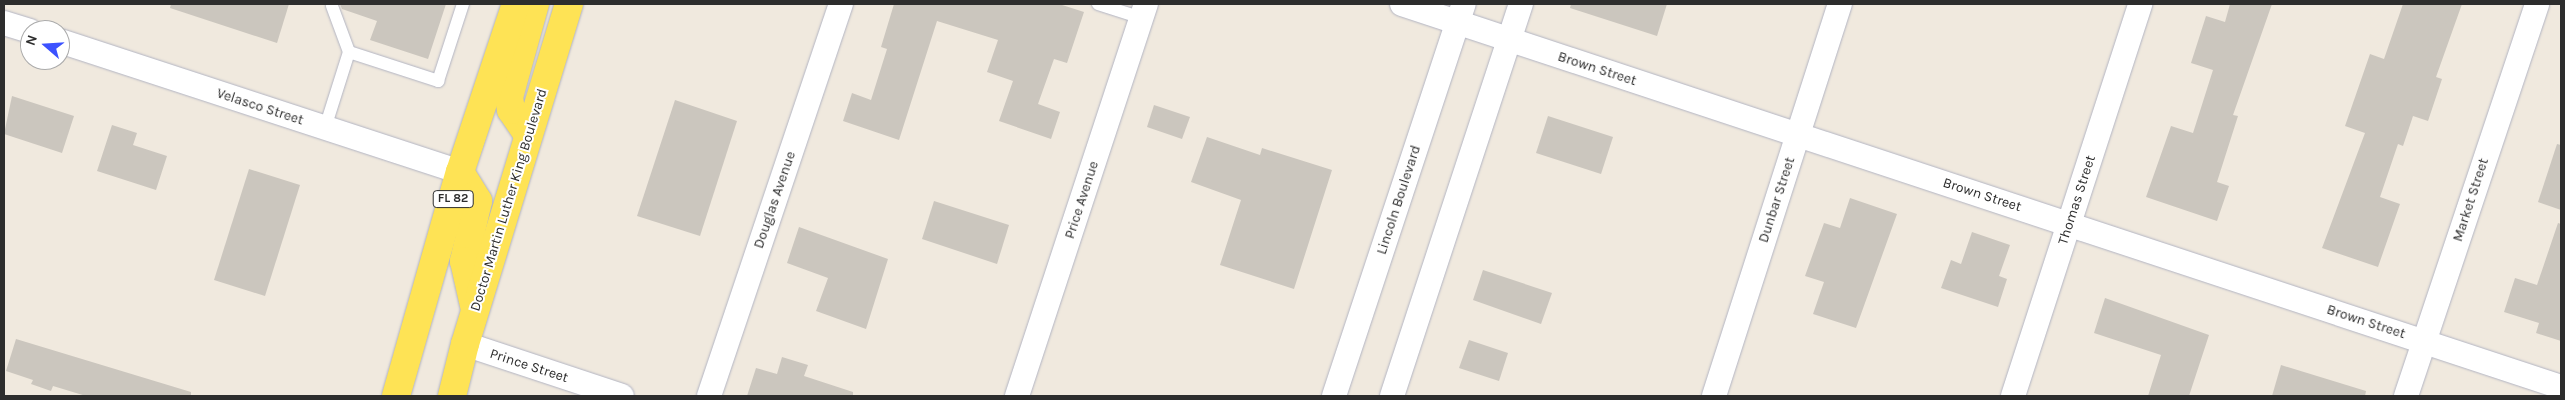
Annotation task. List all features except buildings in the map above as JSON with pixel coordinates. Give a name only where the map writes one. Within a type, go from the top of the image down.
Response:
[{"type":"main road","name":"FL 82","points":[[396,396],[460,172],[516,4]]},
{"type":"main road","points":[[528,135],[511,110],[508,97],[535,4]]},
{"type":"main road","name":"Doctor Martin Luther King Boulevard","points":[[452,396],[465,344],[569,4]]},
{"type":"main road","points":[[460,172],[478,201],[464,261],[476,312]]},
{"type":"street","name":"Douglas Avenue","points":[[709,396],[841,4]]},
{"type":"street","name":"Brown Street","points":[[1402,4],[1461,13],[1509,40],[2561,387]]},
{"type":"street","points":[[1392,396],[1521,4]]},
{"type":"street","name":"Dunbar Street","points":[[1714,396],[1840,4]]},
{"type":"street","name":"Thomas Street","points":[[2013,396],[2140,4]]},
{"type":"street","name":"Market Street","points":[[2406,396],[2537,4]]},
{"type":"street","name":"Price Avenue","points":[[1017,396],[1144,11]]},
{"type":"street","name":"Lincoln Boulevard","points":[[1334,396],[1461,13]]},
{"type":"street","points":[[4,22],[20,28]]},
{"type":"street","name":"Velasco Street","points":[[70,44],[460,172]]},
{"type":"street","name":"Prince Street","points":[[465,344],[622,396]]},
{"type":"lane","points":[[350,52],[438,80],[463,4]]},
{"type":"lane","points":[[1098,4],[1144,11]]},
{"type":"lane","points":[[325,128],[350,52],[332,6]]}]
